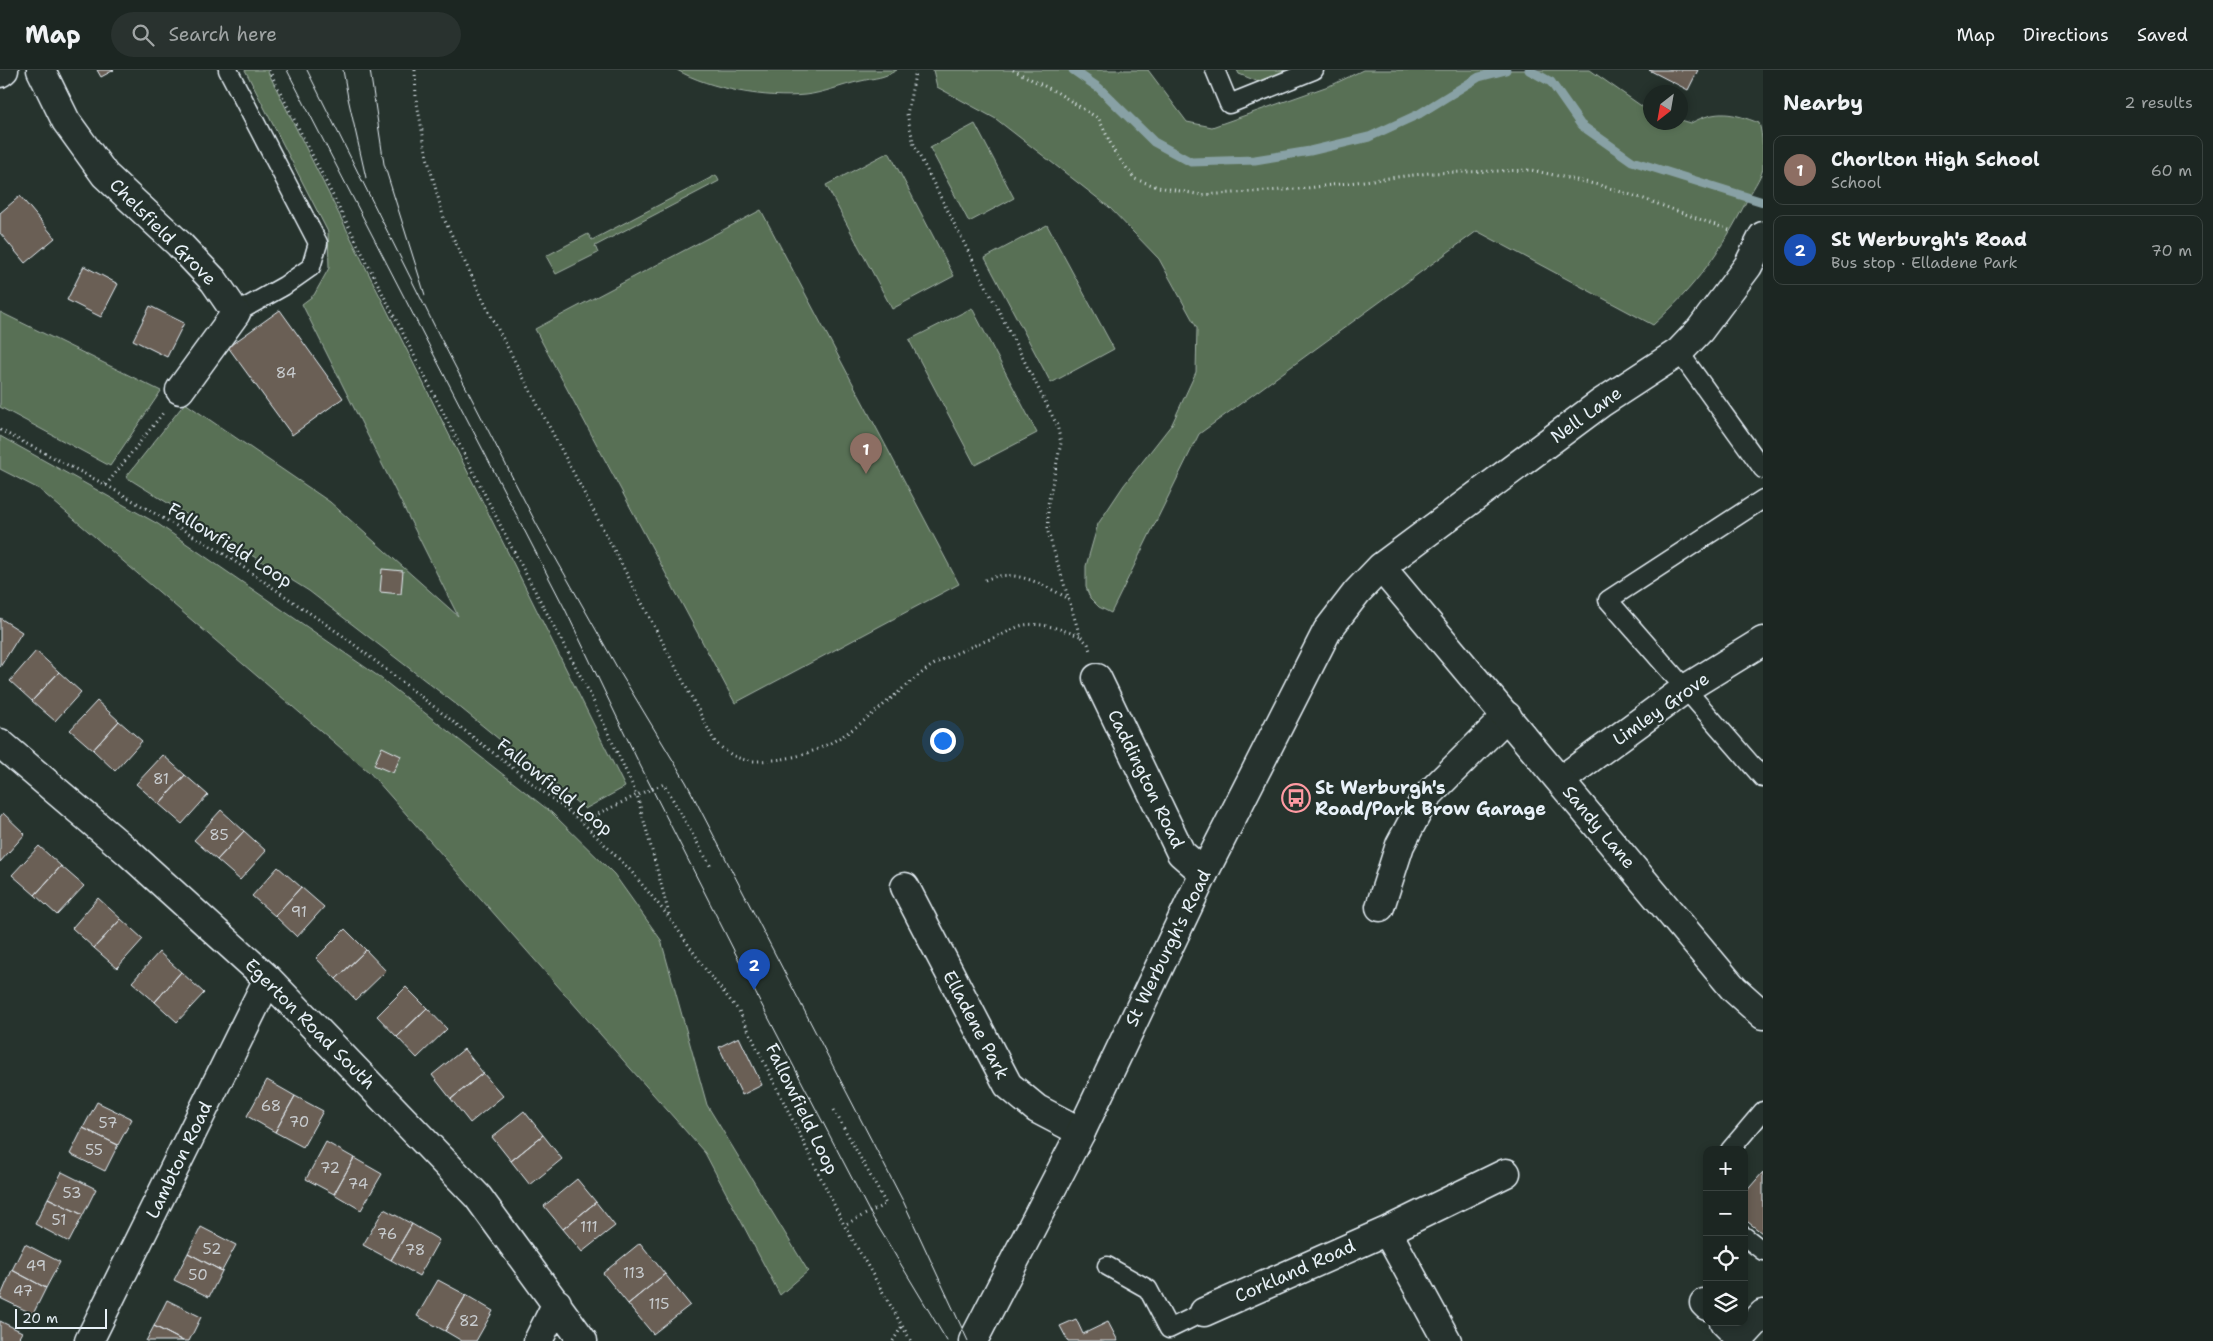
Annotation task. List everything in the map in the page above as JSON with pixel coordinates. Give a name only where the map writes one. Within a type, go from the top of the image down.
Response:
[{"type":"street","points":[[0,73],[4,70]]},
{"type":"street","name":"Chelsfield Grove","points":[[40,70],[66,121],[105,175],[179,244],[214,281],[236,313]]},
{"type":"street","name":"Nell Lane","points":[[1380,567],[1601,403],[1679,352],[1700,330],[1748,266],[1761,238]]},
{"type":"street","points":[[180,390],[236,313]]},
{"type":"street","name":"Sandy Lane","points":[[1380,567],[1561,780],[1734,989],[1763,1015]]},
{"type":"street","name":"St Werburgh's Road","points":[[976,1334],[1081,1132],[1204,874],[1327,632],[1357,592],[1380,567]]},
{"type":"street","name":"Limley Grove","points":[[1561,780],[1685,689],[1763,641]]},
{"type":"street","name":"Caddington Road","points":[[1098,678],[1181,853],[1204,874]]},
{"type":"street","points":[[1380,907],[1400,845],[1425,798],[1507,716]]},
{"type":"street","name":"Egerton Road South","points":[[0,743],[128,852],[268,979],[478,1197],[583,1341]]},
{"type":"street","name":"Elladene Park","points":[[904,887],[1008,1086],[1037,1109],[1081,1132]]},
{"type":"street","name":"Lambton Road","points":[[89,1341],[268,979]]},
{"type":"street","name":"Corkland Road","points":[[1204,1312],[1387,1231],[1506,1172]]},
{"type":"street","points":[[1387,1231],[1447,1341]]},
{"type":"street","points":[[538,1341],[557,1303]]},
{"type":"street","points":[[1734,1334],[1763,1314]]},
{"type":"lane","points":[[228,70],[318,243],[311,267],[284,286],[236,313]]},
{"type":"lane","points":[[1215,70],[1230,104],[1314,70]]},
{"type":"lane","points":[[1679,352],[1763,469]]},
{"type":"lane","points":[[1763,499],[1608,600],[1763,778]]},
{"type":"lane","points":[[1733,1146],[1763,1111]]},
{"type":"lane","points":[[1748,1239],[1763,1250]]},
{"type":"lane","points":[[1107,1266],[1148,1289],[1169,1329],[1204,1312]]},
{"type":"path","points":[[269,70],[498,520],[589,692],[637,795],[669,917]]},
{"type":"path","points":[[415,70],[416,98],[427,158],[444,219],[495,323],[715,742],[730,756],[752,762],[790,759],[835,742],[880,710],[929,668],[1024,625],[1052,626],[1080,636],[1088,644],[1098,678]]},
{"type":"path","points":[[916,70],[910,92],[908,114],[914,145],[1057,425],[1061,443],[1048,504],[1048,532],[1080,636]]},
{"type":"path","points":[[1013,70],[1058,93],[1098,119],[1115,153],[1135,179],[1158,187],[1202,195],[1299,189],[1430,173],[1531,170],[1599,185],[1761,238]]},
{"type":"path","points":[[106,485],[180,390]]},
{"type":"path","name":"Fallowfield Loop","points":[[0,430],[106,485],[221,552],[343,636],[582,822],[630,870],[669,917],[708,973],[739,1011],[844,1225],[910,1341]]},
{"type":"path","points":[[985,580],[994,576],[1010,576],[1036,581],[1069,599]]},
{"type":"path","points":[[582,822],[664,784],[711,867]]},
{"type":"path","points":[[834,1110],[886,1204],[844,1225]]},
{"type":"path","points":[[893,1341],[902,1326]]},
{"type":"green space","points":[[245,70],[267,70],[625,787],[585,809],[457,705],[309,591],[126,477],[185,403],[330,502],[458,616],[302,304],[314,295],[329,268],[328,232]]},
{"type":"green space","points":[[677,70],[897,70],[883,76],[819,93],[790,96],[739,91],[690,77]]},
{"type":"green space","points":[[933,70],[1148,70],[1187,122],[1212,127],[1334,84],[1363,70],[1590,70],[1643,107],[1643,130],[1688,130],[1688,122],[1691,123],[1717,114],[1733,115],[1759,123],[1762,139],[1763,169],[1738,218],[1717,252],[1695,282],[1653,325],[1477,231],[1199,434],[1111,613],[1099,607],[1090,598],[1086,587],[1086,566],[1098,524],[1124,485],[1172,424],[1196,372],[1197,328],[1159,259],[1109,207],[996,119],[937,87]]},
{"type":"green space","points":[[1237,70],[1285,70],[1259,82],[1239,74]]},
{"type":"green space","points":[[975,124],[1014,198],[969,222],[930,148]]},
{"type":"green space","points":[[889,152],[954,276],[892,309],[826,185]]},
{"type":"green space","points":[[716,175],[719,181],[595,246],[598,253],[556,274],[546,256],[588,234],[592,240]]},
{"type":"green space","points":[[761,210],[959,584],[735,703],[535,329]]},
{"type":"green space","points":[[1047,225],[1114,349],[1051,383],[985,258]]},
{"type":"green space","points":[[972,308],[1037,433],[975,465],[909,340]]},
{"type":"green space","points":[[0,312],[161,391],[110,466],[0,407]]},
{"type":"green space","points":[[0,436],[158,524],[378,676],[552,813],[614,874],[661,940],[707,1105],[808,1271],[780,1295],[705,1153],[370,773],[39,489],[0,469]]},
{"type":"building","points":[[97,70],[114,70],[101,77]]},
{"type":"building","points":[[1649,70],[1698,70],[1688,90],[1688,85],[1678,85]]},
{"type":"building","points":[[20,196],[55,238],[25,263],[0,233],[0,213]]},
{"type":"building","points":[[84,266],[118,284],[101,317],[67,300]]},
{"type":"building","points":[[150,306],[184,323],[167,357],[133,340]]},
{"type":"building","points":[[280,310],[343,398],[292,435],[228,347]]},
{"type":"building","points":[[382,569],[403,571],[401,594],[380,592]]},
{"type":"building","points":[[0,618],[22,632],[0,667]]},
{"type":"building","points":[[36,651],[59,672],[32,701],[10,681]]},
{"type":"building","points":[[59,672],[81,692],[55,721],[32,701]]},
{"type":"building","points":[[97,701],[119,721],[93,750],[70,730]]},
{"type":"building","points":[[119,721],[142,741],[115,771],[93,750]]},
{"type":"building","points":[[382,747],[401,756],[393,773],[374,765]]},
{"type":"building","points":[[163,755],[185,775],[159,804],[136,784]]},
{"type":"building","points":[[185,775],[208,795],[182,824],[159,804]]},
{"type":"building","points":[[221,810],[244,831],[217,860],[194,840]]},
{"type":"building","points":[[3,813],[25,834],[0,862],[0,817]]},
{"type":"building","points":[[244,831],[266,851],[240,880],[217,860]]},
{"type":"building","points":[[39,846],[61,866],[35,895],[12,875]]},
{"type":"building","points":[[61,866],[84,886],[57,915],[35,895]]},
{"type":"building","points":[[278,867],[301,887],[275,916],[252,896]]},
{"type":"building","points":[[301,887],[324,907],[297,937],[275,916]]},
{"type":"building","points":[[98,898],[121,919],[94,948],[72,928]]},
{"type":"building","points":[[121,919],[143,939],[117,968],[94,948]]},
{"type":"building","points":[[345,929],[366,950],[336,979],[316,958]]},
{"type":"building","points":[[366,950],[386,971],[356,1000],[336,979]]},
{"type":"building","points":[[159,952],[181,972],[155,1002],[132,982]]},
{"type":"building","points":[[181,972],[204,993],[177,1022],[155,1002]]},
{"type":"building","points":[[406,987],[427,1008],[397,1037],[377,1016]]},
{"type":"building","points":[[427,1008],[447,1029],[417,1058],[397,1037]]},
{"type":"building","points":[[739,1037],[762,1085],[742,1095],[719,1047]]},
{"type":"building","points":[[464,1049],[483,1073],[451,1099],[432,1075]]},
{"type":"building","points":[[483,1073],[503,1096],[470,1123],[451,1099]]},
{"type":"building","points":[[267,1080],[295,1096],[275,1132],[247,1116]]},
{"type":"building","points":[[295,1096],[323,1111],[303,1147],[275,1132]]},
{"type":"building","points":[[97,1102],[132,1119],[118,1145],[83,1128]]},
{"type":"building","points":[[524,1111],[543,1135],[511,1161],[492,1137]]},
{"type":"building","points":[[83,1128],[118,1145],[105,1171],[70,1154]]},
{"type":"building","points":[[543,1135],[562,1159],[530,1185],[511,1161]]},
{"type":"building","points":[[326,1142],[354,1158],[334,1194],[306,1179]]},
{"type":"building","points":[[354,1158],[382,1174],[361,1210],[334,1194]]},
{"type":"building","points":[[62,1172],[96,1189],[83,1215],[48,1198]]},
{"type":"building","points":[[1763,1172],[1762,1233],[1748,1222],[1748,1189]]},
{"type":"building","points":[[577,1179],[596,1202],[563,1229],[544,1206]]},
{"type":"building","points":[[48,1198],[83,1215],[69,1242],[35,1224]]},
{"type":"building","points":[[596,1202],[615,1226],[582,1252],[563,1229]]},
{"type":"building","points":[[384,1209],[412,1224],[391,1260],[363,1245]]},
{"type":"building","points":[[412,1224],[439,1240],[419,1276],[391,1260]]},
{"type":"building","points":[[201,1227],[236,1245],[222,1271],[188,1253]]},
{"type":"building","points":[[640,1243],[665,1274],[628,1304],[603,1273]]},
{"type":"building","points":[[25,1244],[60,1262],[46,1288],[12,1270]]},
{"type":"building","points":[[188,1253],[222,1271],[209,1297],[174,1280]]},
{"type":"building","points":[[12,1270],[46,1288],[33,1314],[0,1298]]},
{"type":"building","points":[[665,1274],[690,1305],[653,1334],[628,1304]]},
{"type":"building","points":[[438,1280],[466,1295],[445,1331],[417,1316]]},
{"type":"building","points":[[466,1295],[493,1311],[476,1341],[462,1341],[445,1331]]},
{"type":"building","points":[[167,1300],[201,1317],[189,1341],[183,1341],[154,1326]]},
{"type":"building","points":[[1076,1319],[1083,1334],[1108,1322],[1118,1341],[1068,1341],[1060,1326]]},
{"type":"building","points":[[0,1321],[22,1332],[17,1341],[0,1341]]},
{"type":"building","points":[[154,1326],[183,1341],[146,1341]]},
{"type":"waterway","points":[[1073,70],[1099,88],[1154,142],[1191,162],[1255,160],[1310,151],[1369,137],[1419,114],[1479,77],[1506,70]]},
{"type":"waterway","points":[[1529,70],[1551,82],[1581,125],[1632,161],[1763,202]]},
{"type":"tram line","points":[[287,70],[565,609],[637,759],[754,990],[870,1213],[947,1341]]},
{"type":"tram line","points":[[307,70],[440,337],[537,525],[618,669],[686,782],[904,1203],[968,1341]]},
{"type":"tram line","points":[[343,70],[366,178]]},
{"type":"tram line","points":[[370,70],[384,164],[425,295]]},
{"type":"place","name":"Chorlton High School","points":[[866,474]]},
{"type":"place","name":"St Werburgh's Road/Park Brow Garage","points":[[1296,798]]},
{"type":"place","name":"St Werburgh's Road","points":[[754,990]]}]
